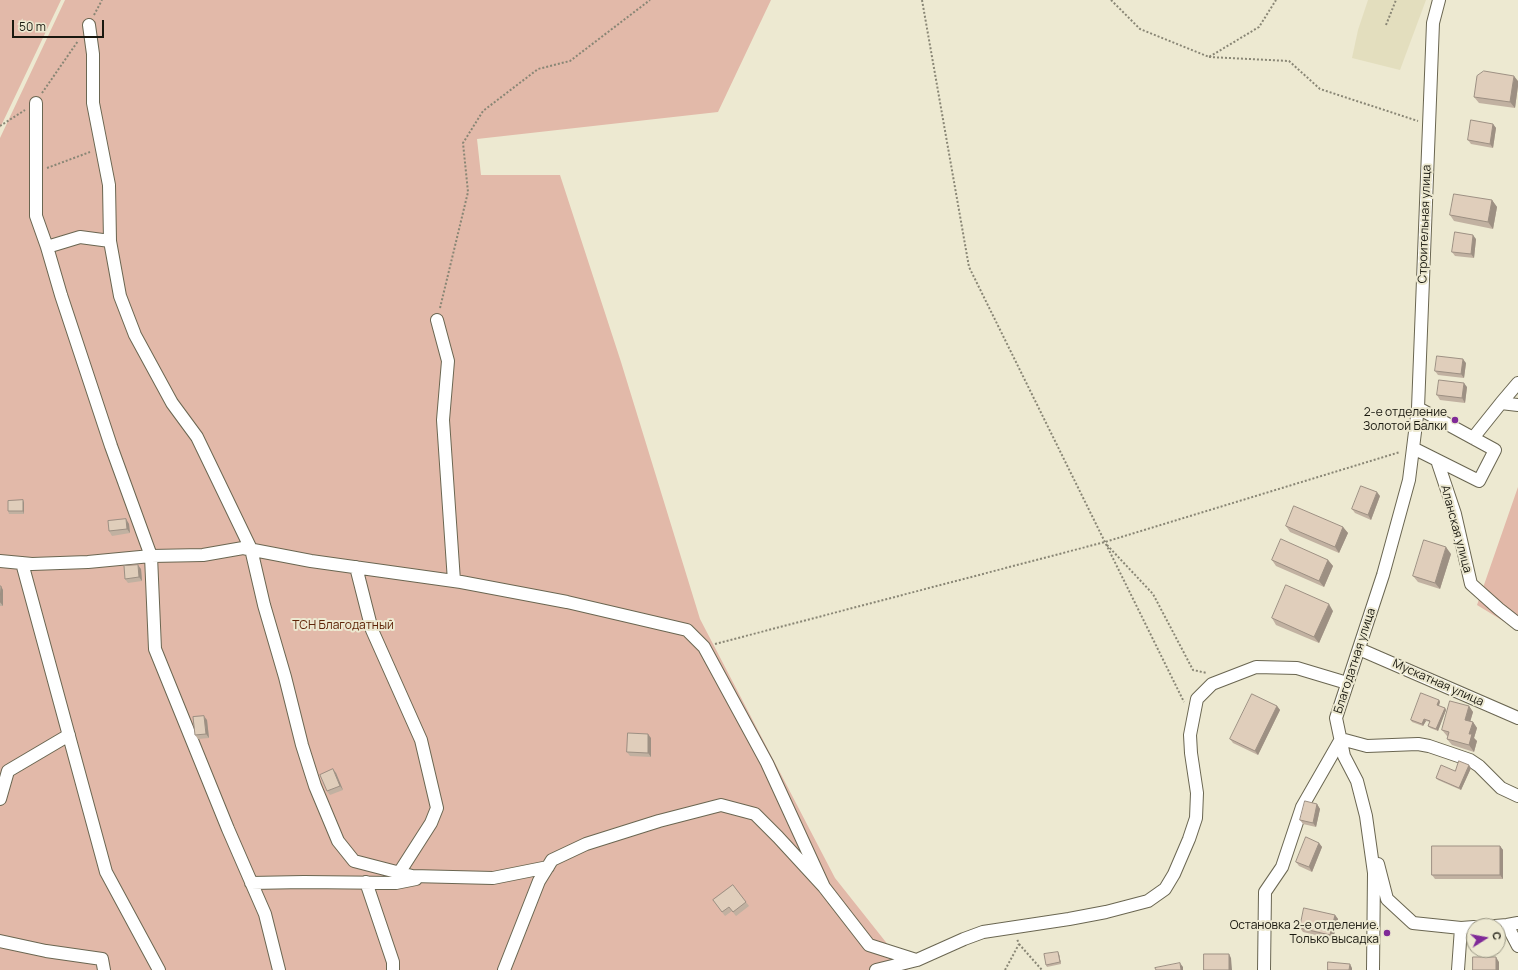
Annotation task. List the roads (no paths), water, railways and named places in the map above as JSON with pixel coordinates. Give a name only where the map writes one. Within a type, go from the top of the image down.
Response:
[{"type":"street","name":"Строительная улица","points":[[1413,448],[1418,408],[1433,23],[1439,0]]},
{"type":"street","points":[[89,24],[93,54],[93,103],[109,185],[110,242],[120,296],[135,335],[172,403],[197,437],[251,549],[264,606],[286,677],[302,745],[315,786],[338,841],[354,861],[412,876],[493,878],[548,867]]},
{"type":"street","points":[[36,103],[36,216],[47,246],[61,295],[110,446],[151,556],[155,649],[264,914],[279,970]]},
{"type":"street","points":[[47,246],[80,237],[110,242]]},
{"type":"street","points":[[437,320],[448,361],[443,420],[454,581]]},
{"type":"street","points":[[1473,438],[1518,384]]},
{"type":"street","points":[[1501,403],[1518,405]]},
{"type":"street","points":[[1413,448],[1479,481],[1495,450],[1418,408]]},
{"type":"street","name":"Благодатная улица","points":[[1373,970],[1374,873],[1366,816],[1357,781],[1344,756],[1336,718],[1384,575],[1409,480],[1413,448]]},
{"type":"street","name":"Аланская улица","points":[[1437,460],[1455,514],[1471,584],[1518,624]]},
{"type":"street","points":[[0,561],[32,564],[88,562],[151,556],[203,555],[243,548],[311,561],[454,581],[567,602],[688,630],[704,647],[766,762],[824,887]]},
{"type":"street","points":[[22,563],[106,872],[159,970]]},
{"type":"street","points":[[356,567],[372,630],[421,740],[437,808],[431,823],[400,873]]},
{"type":"street","name":"Мускатная улица","points":[[1359,649],[1518,718]]},
{"type":"street","points":[[876,970],[917,960],[983,932],[1106,912],[1148,901],[1165,889],[1182,857],[1196,818],[1197,794],[1190,735],[1197,699],[1212,684],[1256,667],[1297,668],[1347,683]]},
{"type":"street","points":[[0,799],[8,771],[69,735]]},
{"type":"street","points":[[1264,970],[1265,892],[1282,867],[1302,807],[1341,739],[1367,746],[1418,744],[1429,746],[1470,760],[1479,766],[1501,788],[1518,796]]},
{"type":"street","points":[[504,970],[539,881],[552,860],[586,844],[659,820],[721,805],[755,814],[824,887],[869,945],[917,960]]},
{"type":"street","points":[[1366,816],[1387,899],[1413,924],[1466,928]]},
{"type":"street","points":[[251,883],[396,883],[425,877]]},
{"type":"street","points":[[366,882],[393,962],[393,970]]},
{"type":"street","points":[[1507,925],[1518,946]]},
{"type":"street","points":[[1458,970],[1461,928]]},
{"type":"street","points":[[0,941],[46,951],[102,959],[104,970]]},
{"type":"place","name":"2-е отделение Золотой Балки","points":[[1455,420]]},
{"type":"place","name":"Остановка 2-е отделение. Только высадка","points":[[1387,933]]},
{"type":"park label","name":"ТСН Благодатный","points":[[343,626]]}]
